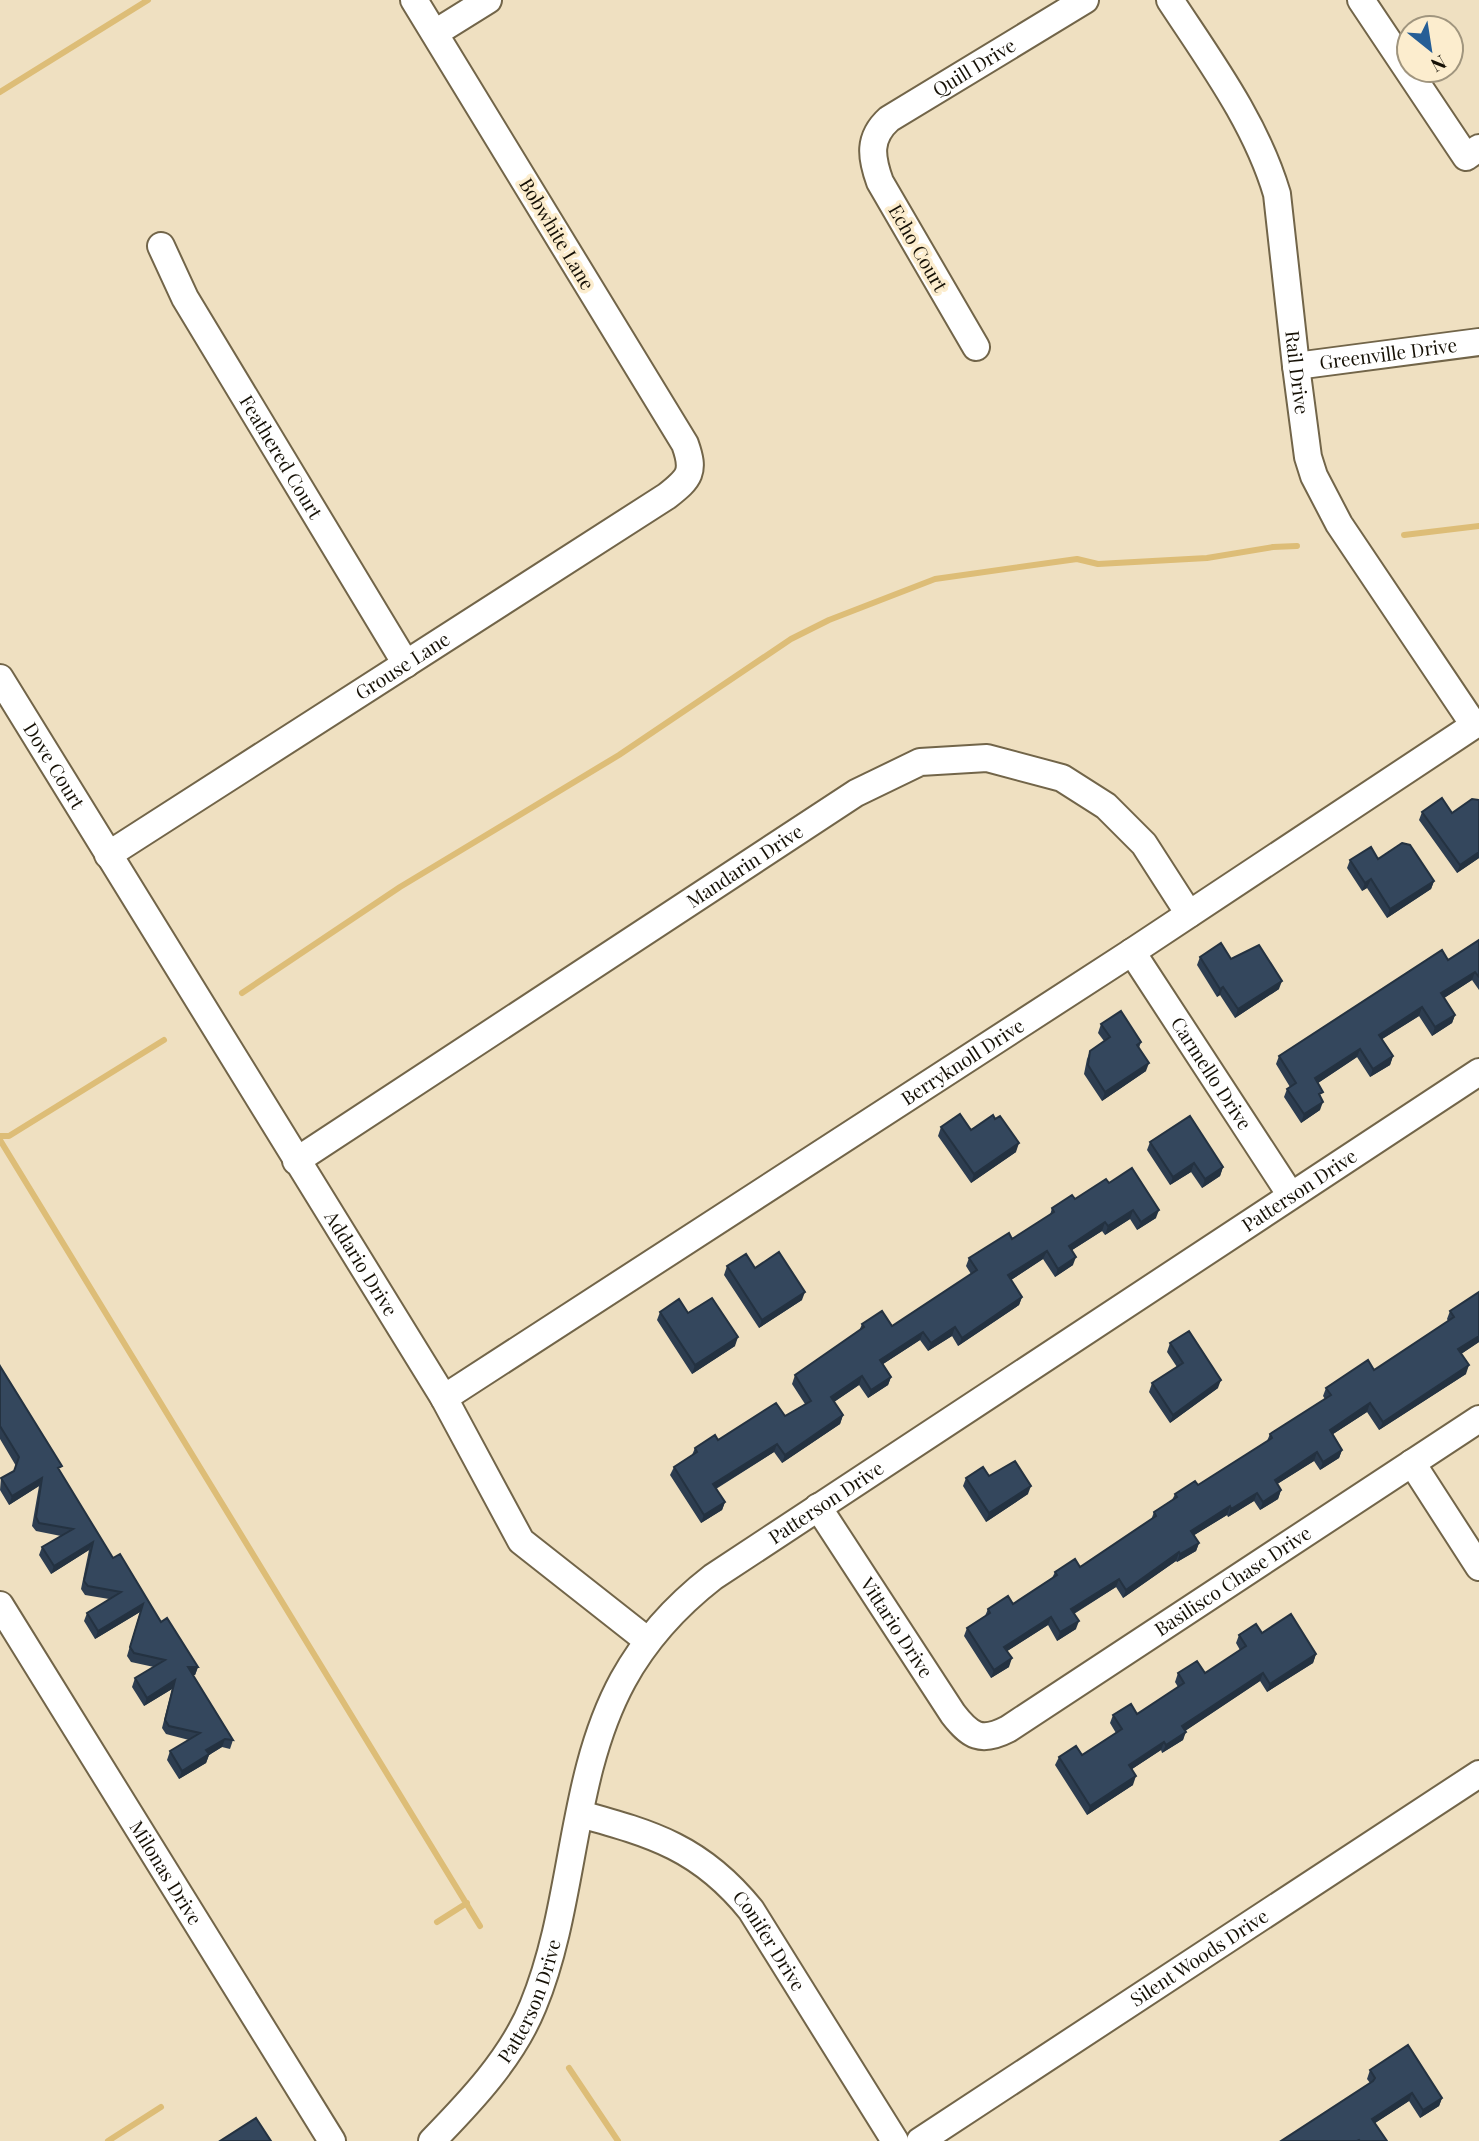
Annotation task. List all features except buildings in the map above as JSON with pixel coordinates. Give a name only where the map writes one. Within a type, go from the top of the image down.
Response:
[{"type":"street","name":"Bobwhite Lane","points":[[414,0],[685,444],[691,460],[691,470]]},
{"type":"street","points":[[435,33],[488,0]]},
{"type":"street","name":"Quill Drive","points":[[872,145],[880,127],[889,118],[1085,0]]},
{"type":"street","name":"Rail Drive","points":[[1170,0],[1227,89],[1269,168],[1277,194],[1308,457],[1325,500],[1383,593],[1476,723]]},
{"type":"street","points":[[1361,0],[1466,157],[1479,148]]},
{"type":"street","name":"Echo Court","points":[[872,145],[872,162],[880,182],[976,347]]},
{"type":"street","name":"Feathered Court","points":[[161,246],[185,298],[406,664]]},
{"type":"street","name":"Greenville Drive","points":[[1296,366],[1479,342]]},
{"type":"street","name":"Grouse Lane","points":[[108,855],[667,496],[687,479],[691,470]]},
{"type":"street","name":"Dove Court","points":[[0,678],[108,855]]},
{"type":"street","name":"Berryknoll Drive","points":[[444,1398],[1132,952],[1476,723]]},
{"type":"street","name":"Mandarin Drive","points":[[296,1161],[856,793],[920,762],[987,758],[1062,778],[1106,806],[1144,844],[1189,914]]},
{"type":"street","name":"Addario Drive","points":[[108,855],[444,1398],[522,1541],[648,1641]]},
{"type":"street","name":"Carmello Drive","points":[[1132,952],[1290,1195]]},
{"type":"street","name":"Patterson Drive","points":[[432,2141],[476,2094],[506,2054],[533,2007],[549,1961],[565,1897],[580,1814],[604,1723],[622,1680],[648,1641],[691,1594],[818,1507],[1479,1072]]},
{"type":"street","name":"Basilisco Chase Drive","points":[[983,1737],[995,1736],[1008,1729],[1479,1419]]},
{"type":"street","points":[[1412,1463],[1479,1567]]},
{"type":"street","name":"Vittario Drive","points":[[818,1507],[953,1714],[966,1731],[983,1737]]},
{"type":"street","name":"Milonas Drive","points":[[0,1605],[332,2141]]},
{"type":"street","name":"Silent Woods Drive","points":[[920,2141],[1479,1774]]},
{"type":"street","name":"Conifer Drive","points":[[580,1814],[625,1826],[678,1848],[708,1864],[732,1885],[751,1910],[895,2141]]},
{"type":"waterway","points":[[0,92],[148,0]]},
{"type":"waterway","points":[[1404,535],[1479,526]]},
{"type":"waterway","points":[[242,993],[400,887],[619,755],[791,639],[829,620],[935,579],[1077,559],[1098,564],[1207,558],[1273,547],[1297,546]]},
{"type":"waterway","points":[[0,1136],[9,1136],[164,1040]]},
{"type":"waterway","points":[[0,1140],[480,1926]]},
{"type":"waterway","points":[[437,1922],[467,1903]]},
{"type":"waterway","points":[[569,2068],[618,2141]]},
{"type":"waterway","points":[[108,2141],[161,2107]]}]
